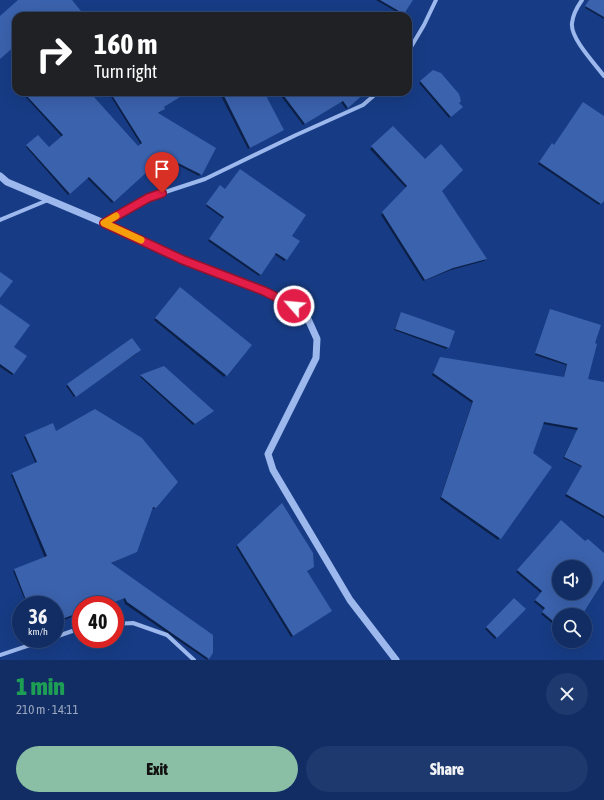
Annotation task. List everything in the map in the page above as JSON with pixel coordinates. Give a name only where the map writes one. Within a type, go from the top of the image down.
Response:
[{"type":"street","points":[[412,45],[436,0]]},
{"type":"street","points":[[582,0],[575,11],[572,24],[576,39],[604,76]]},
{"type":"street","points":[[104,223],[148,198],[205,179],[296,135],[363,105],[373,96]]},
{"type":"street","points":[[0,176],[7,182],[104,223],[183,260],[264,291],[294,306],[308,319],[317,339],[316,358],[268,454],[273,470],[350,600],[396,660]]},
{"type":"street","points":[[0,220],[48,200]]},
{"type":"street","points":[[124,624],[133,623],[167,635],[194,660]]},
{"type":"street","points":[[0,655],[21,648]]},
{"type":"building","points":[[18,0],[72,0],[82,12],[12,12],[12,48],[0,59],[0,16]]},
{"type":"building","points":[[380,0],[413,0],[405,12],[401,12]]},
{"type":"building","points":[[589,0],[604,0],[604,17],[585,6]]},
{"type":"building","points":[[433,70],[441,73],[459,94],[461,101],[459,103],[463,107],[451,117],[420,81]]},
{"type":"building","points":[[27,96],[95,96],[94,97],[138,146],[142,143],[113,96],[182,96],[164,107],[165,109],[158,113],[216,148],[202,175],[172,160],[162,165],[159,161],[114,202],[89,177],[70,194],[26,145],[38,135],[49,147],[63,135]]},
{"type":"building","points":[[224,96],[266,96],[284,130],[250,148]]},
{"type":"building","points":[[284,96],[362,96],[348,108],[343,101],[305,124]]},
{"type":"building","points":[[583,102],[604,116],[604,201],[601,204],[539,162],[552,143],[554,145]]},
{"type":"building","points":[[393,126],[425,159],[441,144],[463,170],[442,191],[487,259],[453,268],[425,280],[382,212],[407,186],[371,146]]},
{"type":"building","points":[[240,169],[306,215],[292,236],[300,241],[287,260],[276,253],[261,275],[209,239],[224,217],[206,204],[220,185],[225,189]]},
{"type":"building","points":[[0,272],[13,281],[0,298]]},
{"type":"building","points":[[180,287],[252,345],[227,376],[155,318]]},
{"type":"building","points":[[0,304],[30,325],[14,347],[27,356],[14,374],[0,364]]},
{"type":"building","points":[[550,309],[601,325],[595,343],[597,344],[588,379],[604,382],[604,516],[566,494],[582,466],[564,457],[578,428],[544,422],[533,453],[552,467],[501,539],[441,497],[473,401],[433,373],[440,357],[564,377],[567,364],[535,353]]},
{"type":"building","points":[[401,312],[455,331],[449,348],[395,329]]},
{"type":"building","points":[[132,338],[141,350],[76,397],[67,384]]},
{"type":"building","points":[[164,366],[214,411],[195,424],[140,375]]},
{"type":"building","points":[[95,409],[142,438],[178,482],[156,508],[153,507],[137,552],[111,563],[213,635],[213,653],[209,659],[127,602],[124,596],[72,596],[72,615],[64,618],[64,596],[24,596],[14,569],[47,556],[12,473],[37,462],[25,435],[53,423],[56,431]]},
{"type":"building","points":[[282,503],[313,553],[314,567],[307,571],[332,611],[293,636],[237,545]]},
{"type":"building","points":[[561,520],[585,541],[588,539],[604,553],[604,580],[592,599],[592,560],[552,560],[552,600],[591,600],[586,608],[552,608],[552,620],[542,612],[545,608],[535,600],[542,591],[517,570]]},
{"type":"building","points":[[514,598],[526,609],[497,638],[486,627]]},
{"type":"slow traffic","points":[[116,216],[104,223],[141,240]]},
{"type":"route","points":[[162,193],[148,198],[104,223],[183,260],[264,291],[294,306]]}]
